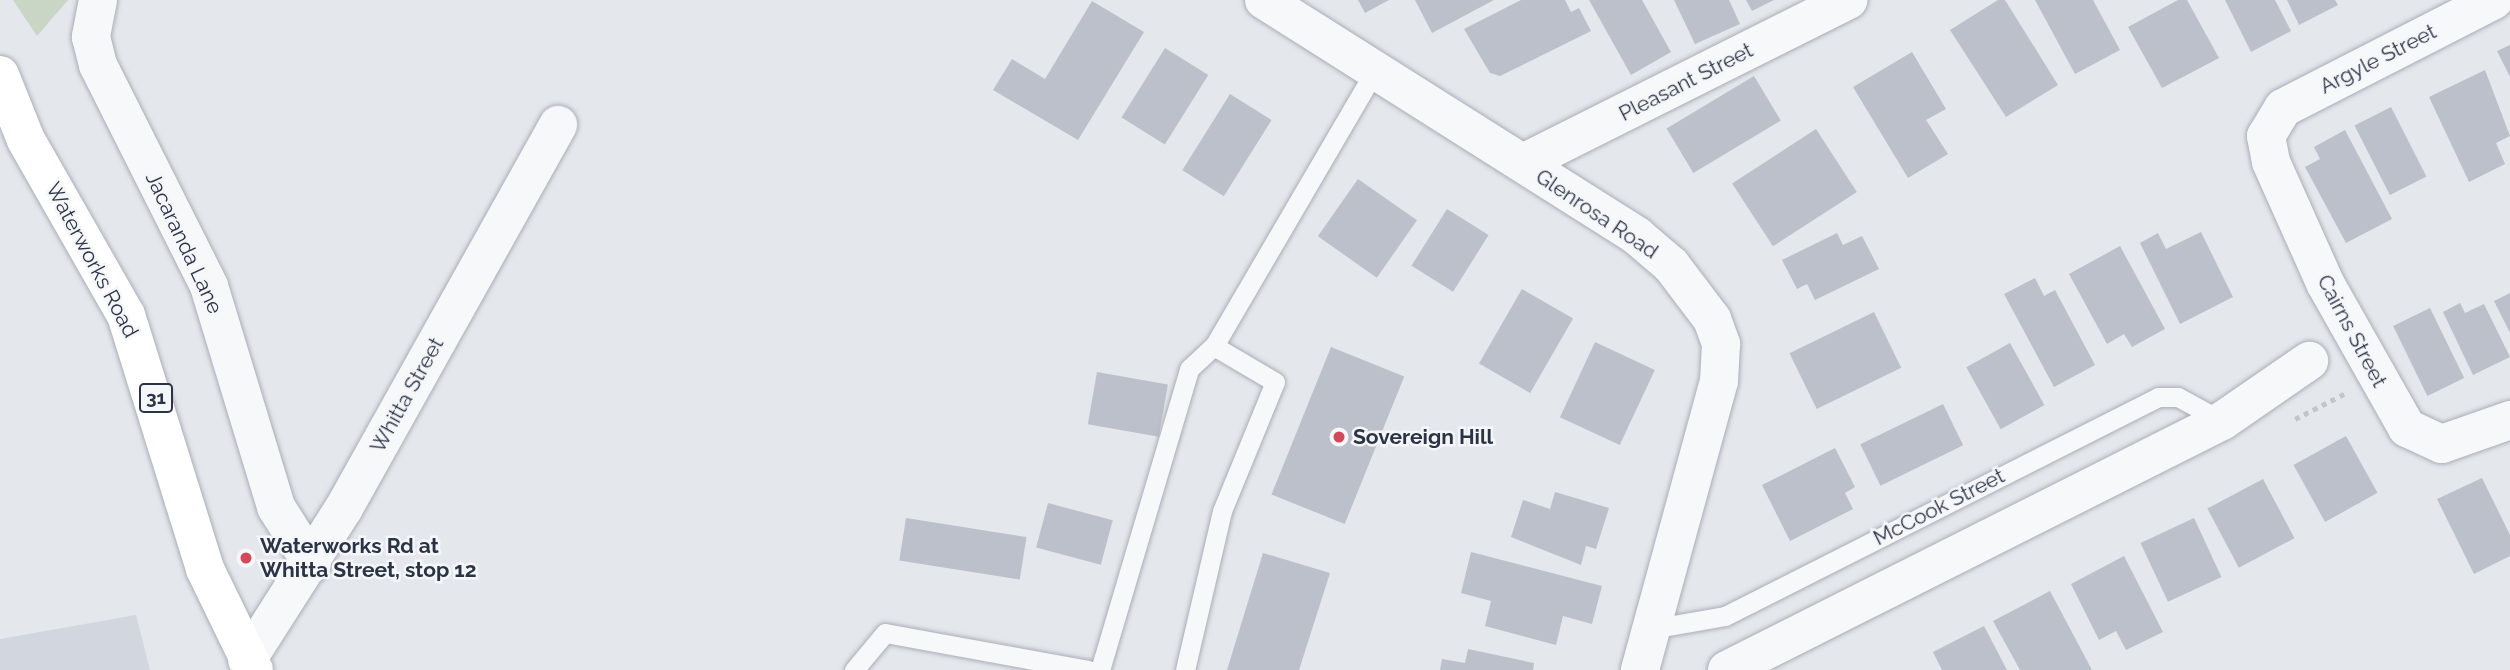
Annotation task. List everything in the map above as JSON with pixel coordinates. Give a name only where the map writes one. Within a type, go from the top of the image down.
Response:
[{"type":"main road","name":"Waterworks Road","points":[[0,75],[13,128],[126,315],[205,569],[247,667]]},
{"type":"street","name":"Jacaranda Lane","points":[[97,0],[92,37],[97,65],[209,286],[278,514],[312,564]]},
{"type":"street","name":"Glenrosa Road","points":[[1264,0],[1523,163],[1658,253],[1700,301],[1721,344],[1719,381],[1640,670]]},
{"type":"street","name":"Pleasant Street","points":[[1523,163],[1849,0]]},
{"type":"street","name":"Argyle Street","points":[[2269,126],[2288,104],[2494,0]]},
{"type":"street","name":"Whitta Street","points":[[247,667],[312,564],[558,125]]},
{"type":"street","name":"Cairns Street","points":[[2269,126],[2271,162],[2325,283],[2407,428],[2442,444],[2509,418]]},
{"type":"street","points":[[1727,670],[2222,421],[2309,362]]},
{"type":"lane","points":[[1100,670],[1189,369],[1214,346],[1375,71]]},
{"type":"lane","points":[[1185,670],[1222,511],[1275,382],[1214,346]]},
{"type":"lane","name":"McCook Street","points":[[1651,629],[1725,616],[2158,397],[2178,397],[2222,421]]},
{"type":"lane","points":[[854,670],[885,634],[1088,670]]},
{"type":"shaded area","points":[[136,615],[150,670],[0,670],[0,639]]},
{"type":"green space","points":[[13,0],[68,0],[37,36]]},
{"type":"building","points":[[1358,0],[1389,0],[1365,13]]},
{"type":"building","points":[[1415,0],[1494,0],[1432,33]]},
{"type":"building","points":[[1521,0],[1565,0],[1571,12],[1579,8],[1591,31],[1500,76],[1490,73],[1464,29]]},
{"type":"building","points":[[1589,0],[1642,0],[1671,52],[1631,75]]},
{"type":"building","points":[[1674,0],[1729,0],[1740,24],[1695,44]]},
{"type":"building","points":[[1746,0],[1774,0],[1752,11]]},
{"type":"building","points":[[1998,0],[2005,0],[2058,85],[2006,117],[1950,30]]},
{"type":"building","points":[[2035,0],[2093,0],[2120,50],[2075,74]]},
{"type":"building","points":[[2178,0],[2187,0],[2219,58],[2162,88],[2128,27]]},
{"type":"building","points":[[2225,0],[2275,0],[2291,31],[2251,52]]},
{"type":"building","points":[[2287,0],[2335,0],[2338,5],[2299,25]]},
{"type":"building","points":[[1092,1],[1144,32],[1078,140],[993,90],[1012,59],[1045,79]]},
{"type":"building","points":[[2510,45],[2510,77],[2497,51]]},
{"type":"building","points":[[1165,48],[1208,75],[1165,145],[1122,118]]},
{"type":"building","points":[[1912,52],[1946,109],[1926,120],[1948,154],[1908,178],[1853,87]]},
{"type":"building","points":[[2485,70],[2510,136],[2496,143],[2505,164],[2469,182],[2429,97]]},
{"type":"building","points":[[1754,76],[1781,121],[1693,173],[1667,129]]},
{"type":"building","points":[[1230,94],[1272,120],[1224,196],[1182,170]]},
{"type":"building","points":[[2391,107],[2426,176],[2390,195],[2354,126]]},
{"type":"building","points":[[1816,129],[1857,192],[1773,246],[1732,183]]},
{"type":"building","points":[[2345,130],[2392,219],[2346,243],[2305,167],[2320,159],[2314,147]]},
{"type":"building","points":[[1358,179],[1417,220],[1377,278],[1318,236]]},
{"type":"building","points":[[1447,209],[1489,235],[1453,292],[1411,266]]},
{"type":"building","points":[[2201,232],[2233,297],[2180,324],[2140,243],[2158,233],[2166,249]]},
{"type":"building","points":[[1837,233],[1843,245],[1862,236],[1879,269],[1815,300],[1807,284],[1797,289],[1782,260]]},
{"type":"building","points":[[2120,246],[2165,329],[2132,347],[2124,334],[2107,344],[2069,274]]},
{"type":"building","points":[[2035,278],[2044,296],[2055,290],[2095,365],[2054,387],[2004,294]]},
{"type":"building","points":[[1522,289],[1573,318],[1530,393],[1479,363]]},
{"type":"building","points":[[2510,293],[2510,333],[2494,301]]},
{"type":"building","points":[[2460,303],[2465,313],[2484,304],[2510,357],[2473,375],[2443,312]]},
{"type":"building","points":[[2430,308],[2464,378],[2427,396],[2393,326]]},
{"type":"building","points":[[1874,312],[1901,368],[1817,409],[1790,353]]},
{"type":"building","points":[[1595,342],[1655,370],[1620,445],[1560,417]]},
{"type":"building","points":[[2010,343],[2044,405],[2001,429],[1966,367]]},
{"type":"building","name":"Sovereign Hill","points":[[1331,347],[1404,377],[1345,524],[1271,494]]},
{"type":"building","points":[[1097,372],[1168,385],[1159,437],[1088,424]]},
{"type":"building","points":[[1943,404],[1963,445],[1880,486],[1860,444]]},
{"type":"building","points":[[2346,436],[2378,493],[2325,522],[2294,465]]},
{"type":"building","points":[[1835,448],[1855,487],[1845,493],[1853,509],[1790,541],[1762,485]]},
{"type":"building","points":[[2482,478],[2510,535],[2510,556],[2474,574],[2437,499]]},
{"type":"building","points":[[2263,479],[2294,538],[2239,568],[2207,509]]},
{"type":"building","points":[[1555,492],[1609,508],[1596,549],[1586,546],[1581,565],[1511,537],[1523,500],[1550,509]]},
{"type":"building","points":[[1048,503],[1113,520],[1101,565],[1036,547]]},
{"type":"building","points":[[906,518],[1026,537],[1020,580],[899,560]]},
{"type":"building","points":[[2194,518],[2221,577],[2168,602],[2141,543]]},
{"type":"building","points":[[1471,552],[1602,586],[1592,624],[1563,616],[1556,645],[1485,626],[1491,601],[1461,593]]},
{"type":"building","points":[[1263,553],[1330,573],[1299,670],[1227,670]]},
{"type":"building","points":[[2124,556],[2163,632],[2126,650],[2116,631],[2099,640],[2071,584]]},
{"type":"building","points":[[2050,591],[2092,670],[2020,670],[1993,621]]},
{"type":"building","points":[[1984,626],[2007,670],[1942,670],[1933,652]]},
{"type":"building","points":[[1468,649],[1534,663],[1533,670],[1440,670],[1442,659],[1465,663]]},
{"type":"place","name":"Sovereign Hill","points":[[1339,437]]},
{"type":"place","name":"Waterworks Rd at Whitta Street, stop 12","points":[[246,558]]}]
